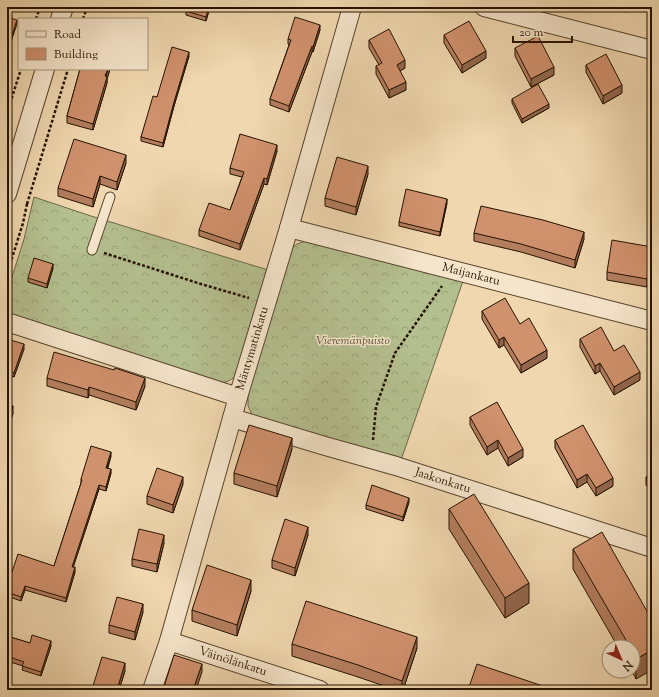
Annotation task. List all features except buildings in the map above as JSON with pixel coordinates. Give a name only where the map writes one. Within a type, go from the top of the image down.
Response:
[{"type":"street","points":[[60,18],[64,7]]},
{"type":"street","name":"Mäntymatinkatu","points":[[152,690],[168,641],[238,397],[289,228],[352,7]]},
{"type":"street","points":[[484,7],[652,50]]},
{"type":"street","points":[[7,194],[45,70]]},
{"type":"street","name":"Maijankatu","points":[[289,228],[652,322]]},
{"type":"street","points":[[7,322],[238,397]]},
{"type":"street","name":"Jaakonkatu","points":[[232,418],[396,466],[652,548]]},
{"type":"street","name":"Väinölänkatu","points":[[168,641],[320,690]]},
{"type":"lane","points":[[92,250],[110,197]]},
{"type":"path","points":[[36,18],[40,7]]},
{"type":"path","points":[[83,18],[87,7]]},
{"type":"path","points":[[7,113],[21,70]]},
{"type":"path","points":[[27,204],[68,70]]},
{"type":"path","points":[[7,274],[23,223]]},
{"type":"path","points":[[92,250],[201,284],[266,302]]},
{"type":"path","points":[[371,459],[376,407],[394,353],[448,277],[450,269]]},
{"type":"green space","points":[[34,197],[268,270],[237,373],[234,377],[219,384],[7,317],[7,293],[24,239]]},
{"type":"green space","name":"Vieremänpuisto","points":[[306,241],[463,281],[400,463],[252,415],[248,406],[248,392],[292,248],[297,244]]}]
